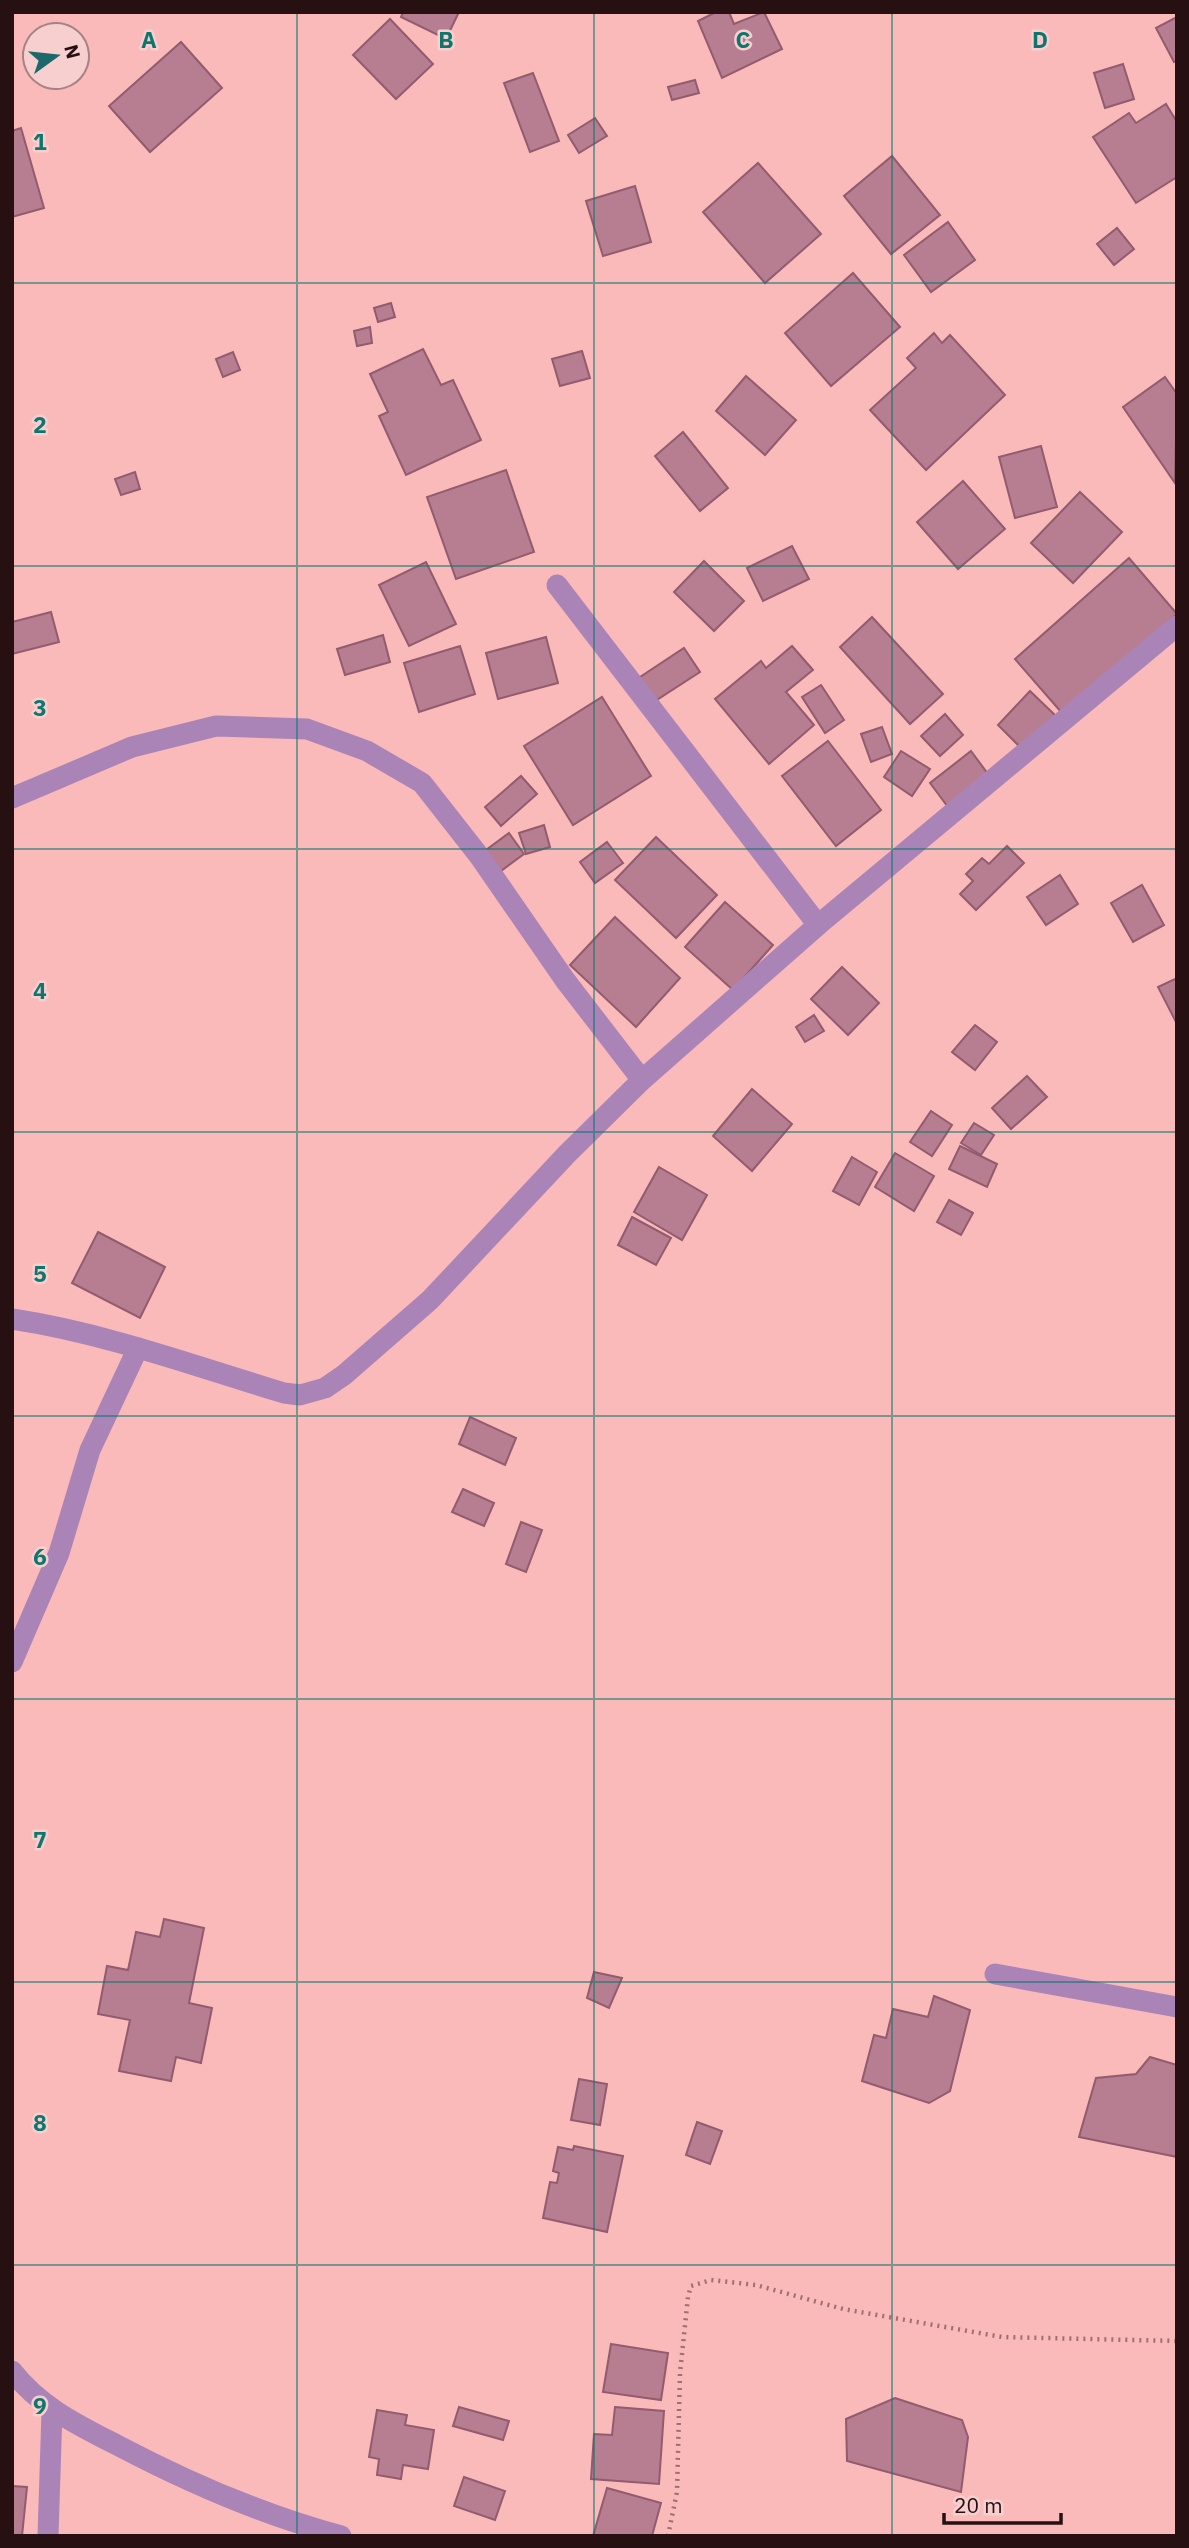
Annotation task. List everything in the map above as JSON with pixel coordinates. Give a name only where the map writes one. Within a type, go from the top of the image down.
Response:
[{"type":"street","points":[[557,585],[818,925]]},
{"type":"street","points":[[12,1319],[46,1324],[138,1348],[284,1393],[300,1395],[325,1388],[344,1375],[430,1300],[567,1154],[642,1080],[818,925],[1177,626]]},
{"type":"street","points":[[12,798],[132,747],[216,726],[307,729],[367,751],[422,783],[480,857],[557,970],[642,1080]]},
{"type":"street","points":[[12,1662],[59,1553],[90,1450],[138,1348]]},
{"type":"street","points":[[995,1975],[1177,2007]]},
{"type":"street","points":[[12,2371],[52,2411],[187,2482],[306,2526],[341,2536]]},
{"type":"street","points":[[48,2536],[52,2411]]},
{"type":"path","points":[[668,2536],[677,2492],[680,2373],[688,2297],[691,2286],[699,2282],[711,2280],[756,2285],[843,2309],[1002,2337],[1177,2340]]},
{"type":"building","points":[[403,12],[458,14],[446,39],[401,17]]},
{"type":"building","points":[[716,12],[729,12],[734,24],[764,12],[782,49],[722,78],[698,21]]},
{"type":"building","points":[[1177,17],[1177,61],[1174,62],[1156,28]]},
{"type":"building","points":[[390,19],[433,64],[396,99],[353,55]]},
{"type":"building","points":[[181,42],[222,88],[150,152],[109,106]]},
{"type":"building","points":[[1123,64],[1134,99],[1105,108],[1094,73]]},
{"type":"building","points":[[533,73],[559,141],[530,152],[504,83]]},
{"type":"building","points":[[695,80],[699,93],[672,100],[668,87]]},
{"type":"building","points":[[1166,104],[1177,122],[1177,177],[1136,203],[1093,137],[1129,113],[1136,123]]},
{"type":"building","points":[[595,118],[607,136],[579,153],[568,135]]},
{"type":"building","points":[[21,128],[44,208],[12,217],[12,131]]},
{"type":"building","points":[[892,156],[940,215],[891,254],[844,196]]},
{"type":"building","points":[[758,163],[821,234],[765,283],[703,212]]},
{"type":"building","points":[[635,186],[651,242],[603,256],[586,201]]},
{"type":"building","points":[[948,222],[975,260],[931,292],[904,255]]},
{"type":"building","points":[[1117,228],[1134,249],[1114,265],[1097,244]]},
{"type":"building","points":[[853,273],[900,327],[831,386],[785,333]]},
{"type":"building","points":[[391,303],[395,317],[378,322],[374,308]]},
{"type":"building","points":[[370,327],[372,343],[357,346],[354,331]]},
{"type":"building","points":[[934,333],[942,343],[950,335],[1005,395],[926,470],[870,410],[916,368],[907,358]]},
{"type":"building","points":[[423,349],[441,385],[453,380],[481,440],[406,475],[379,416],[388,412],[370,374]]},
{"type":"building","points":[[582,351],[590,378],[560,386],[552,359]]},
{"type":"building","points":[[233,352],[240,370],[223,377],[216,359]]},
{"type":"building","points":[[746,376],[796,420],[765,455],[716,411]]},
{"type":"building","points":[[1165,377],[1177,394],[1175,483],[1123,407]]},
{"type":"building","points":[[683,432],[728,488],[700,511],[655,456]]},
{"type":"building","points":[[1041,446],[1057,507],[1015,518],[999,457]]},
{"type":"building","points":[[506,470],[534,552],[456,579],[427,497]]},
{"type":"building","points":[[135,472],[140,489],[121,495],[115,479]]},
{"type":"building","points":[[963,481],[1005,529],[958,569],[917,522]]},
{"type":"building","points":[[1080,492],[1122,532],[1073,583],[1031,543]]},
{"type":"building","points":[[792,546],[809,579],[763,601],[747,568]]},
{"type":"building","points":[[1129,558],[1177,614],[1062,713],[1015,659]]},
{"type":"building","points":[[704,561],[744,601],[714,631],[674,592]]},
{"type":"building","points":[[426,562],[456,624],[409,646],[379,585]]},
{"type":"building","points":[[51,612],[59,642],[12,654],[12,622]]},
{"type":"building","points":[[872,617],[943,694],[910,724],[840,647]]},
{"type":"building","points":[[383,635],[390,662],[345,675],[337,649]]},
{"type":"building","points":[[546,637],[558,683],[498,699],[486,653]]},
{"type":"building","points":[[460,646],[475,694],[419,712],[404,663]]},
{"type":"building","points":[[792,646],[813,670],[786,692],[814,725],[769,764],[715,699],[761,661],[766,668]]},
{"type":"building","points":[[684,648],[700,672],[652,703],[637,679]]},
{"type":"building","points":[[821,685],[844,720],[825,733],[802,697]]},
{"type":"building","points":[[1030,691],[1056,716],[1023,750],[998,725]]},
{"type":"building","points":[[602,697],[651,776],[573,825],[524,746]]},
{"type":"building","points":[[945,714],[963,735],[940,756],[921,736]]},
{"type":"building","points":[[882,727],[892,754],[871,762],[861,734]]},
{"type":"building","points":[[828,741],[881,810],[836,846],[782,776]]},
{"type":"building","points":[[901,751],[930,769],[912,796],[884,777]]},
{"type":"building","points":[[971,751],[991,778],[951,811],[930,783]]},
{"type":"building","points":[[521,776],[537,794],[501,826],[485,807]]},
{"type":"building","points":[[544,825],[550,847],[526,854],[519,833]]},
{"type":"building","points":[[509,833],[524,854],[501,871],[486,850]]},
{"type":"building","points":[[656,837],[717,895],[676,938],[615,880]]},
{"type":"building","points":[[607,842],[623,863],[595,883],[580,862]]},
{"type":"building","points":[[1007,846],[1024,863],[976,910],[960,894],[973,881],[966,874],[982,858],[989,864]]},
{"type":"building","points":[[1060,875],[1078,904],[1046,925],[1027,897]]},
{"type":"building","points":[[1142,885],[1164,925],[1133,942],[1111,903]]},
{"type":"building","points":[[725,902],[773,945],[733,990],[685,947]]},
{"type":"building","points":[[615,917],[680,978],[636,1027],[570,965]]},
{"type":"building","points":[[842,967],[879,1003],[848,1035],[811,999]]},
{"type":"building","points":[[1177,978],[1177,1022],[1176,1022],[1158,987]]},
{"type":"building","points":[[814,1015],[824,1031],[805,1042],[796,1027]]},
{"type":"building","points":[[975,1025],[997,1042],[975,1070],[952,1052]]},
{"type":"building","points":[[1027,1076],[1047,1097],[1011,1129],[992,1108]]},
{"type":"building","points":[[752,1089],[792,1124],[752,1171],[713,1136]]},
{"type":"building","points":[[931,1111],[952,1125],[932,1156],[910,1142]]},
{"type":"building","points":[[974,1123],[994,1135],[981,1155],[961,1143]]},
{"type":"building","points":[[960,1146],[997,1164],[987,1187],[949,1169]]},
{"type":"building","points":[[895,1153],[934,1176],[914,1211],[875,1187]]},
{"type":"building","points":[[852,1157],[877,1172],[859,1205],[833,1191]]},
{"type":"building","points":[[659,1167],[707,1195],[682,1240],[634,1212]]},
{"type":"building","points":[[949,1200],[973,1213],[961,1235],[937,1222]]},
{"type":"building","points":[[632,1217],[671,1238],[656,1265],[618,1245]]},
{"type":"building","points":[[98,1232],[165,1267],[140,1318],[72,1283]]},
{"type":"building","points":[[470,1417],[516,1438],[505,1465],[459,1444]]},
{"type":"building","points":[[463,1489],[494,1503],[484,1526],[452,1512]]},
{"type":"building","points":[[521,1522],[542,1530],[526,1572],[506,1564]]},
{"type":"building","points":[[164,1919],[204,1928],[189,2003],[212,2008],[201,2063],[176,2057],[171,2081],[119,2071],[130,2020],[98,2014],[107,1966],[128,1970],[136,1932],[160,1937]]},
{"type":"building","points":[[594,1972],[622,1978],[609,2008],[587,1998]]},
{"type":"building","points":[[934,1996],[970,2010],[950,2091],[929,2103],[862,2081],[874,2035],[886,2038],[893,2009],[928,2017]]},
{"type":"building","points":[[1150,2057],[1177,2065],[1177,2157],[1079,2137],[1096,2078],[1136,2074]]},
{"type":"building","points":[[579,2079],[607,2084],[600,2125],[571,2120]]},
{"type":"building","points":[[697,2122],[722,2131],[710,2164],[686,2155]]},
{"type":"building","points":[[574,2146],[623,2156],[607,2232],[543,2218],[550,2182],[557,2183],[559,2173],[553,2171],[558,2147],[573,2150]]},
{"type":"building","points":[[611,2344],[668,2353],[661,2400],[603,2392]]},
{"type":"building","points":[[895,2398],[962,2420],[968,2437],[961,2492],[847,2461],[846,2419]]},
{"type":"building","points":[[459,2407],[509,2421],[503,2440],[453,2426]]},
{"type":"building","points":[[615,2407],[664,2411],[659,2484],[591,2479],[594,2434],[612,2435]]},
{"type":"building","points":[[377,2410],[407,2415],[405,2425],[434,2430],[428,2469],[403,2465],[401,2479],[377,2475],[379,2459],[369,2457]]},
{"type":"building","points":[[464,2477],[505,2491],[495,2520],[454,2506]]},
{"type":"building","points":[[12,2486],[27,2487],[22,2536],[12,2536]]},
{"type":"building","points":[[607,2488],[661,2503],[652,2536],[593,2536]]}]
